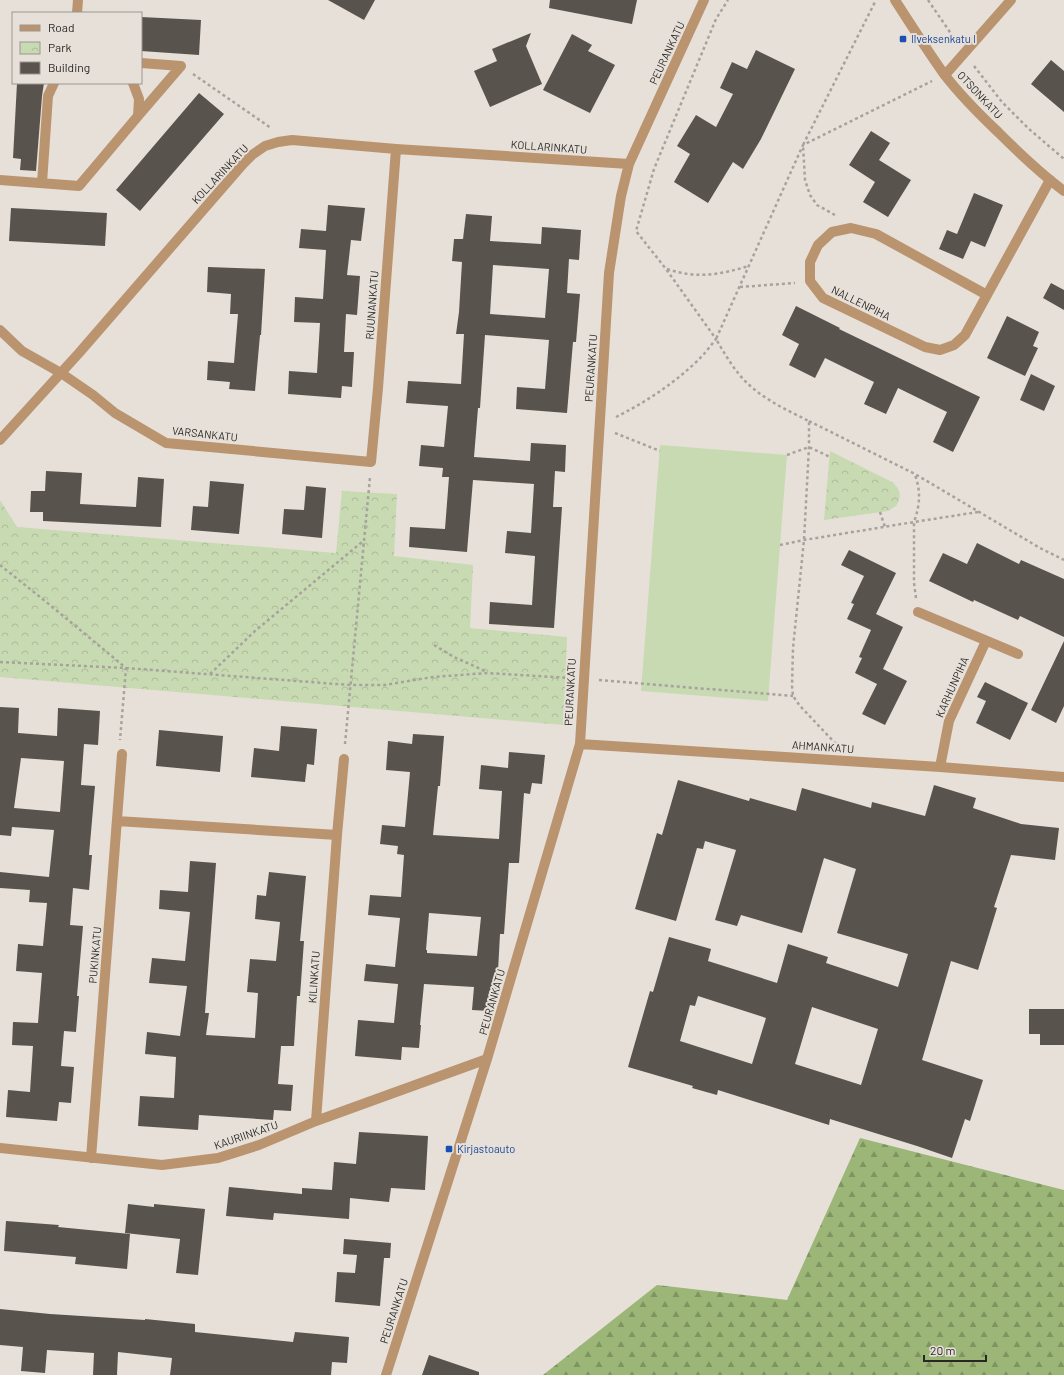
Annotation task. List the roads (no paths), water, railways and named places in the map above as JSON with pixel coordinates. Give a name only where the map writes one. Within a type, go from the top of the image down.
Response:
[{"type":"street","points":[[77,12],[78,0]]},
{"type":"street","name":"PEURANKATU","points":[[386,1375],[487,1059],[580,744],[609,273],[621,196],[629,164],[704,0]]},
{"type":"street","name":"OTSONKATU","points":[[895,0],[912,28],[945,75],[969,104],[1019,153],[1064,191]]},
{"type":"street","points":[[945,75],[1011,0]]},
{"type":"street","points":[[0,180],[79,186],[181,66],[142,63]]},
{"type":"street","points":[[42,183],[48,96],[54,84]]},
{"type":"street","points":[[133,84],[139,99],[138,116]]},
{"type":"street","name":"KOLLARINKATU","points":[[0,440],[61,373],[243,164],[252,155],[265,146],[288,140],[300,140],[396,149],[629,164]]},
{"type":"street","name":"RUUNANKATU","points":[[371,462],[396,149]]},
{"type":"street","name":"NALLENPIHA","points":[[987,295],[876,234],[851,228],[832,232],[818,245],[810,262],[810,281],[823,298],[925,346],[940,350],[954,345],[965,336],[1050,180]]},
{"type":"street","name":"VARSANKATU","points":[[0,330],[22,350],[93,394],[115,413],[166,443],[371,462]]},
{"type":"street","points":[[918,612],[1018,654]]},
{"type":"street","name":"KARHUNPIHA","points":[[940,767],[949,721],[986,641]]},
{"type":"street","name":"AHMANKATU","points":[[580,744],[940,767],[1064,777]]},
{"type":"street","name":"PUKINKATU","points":[[91,1158],[122,754]]},
{"type":"street","name":"KILINKATU","points":[[316,1121],[344,759]]},
{"type":"street","points":[[117,821],[337,835]]},
{"type":"street","name":"KAURIINKATU","points":[[0,1148],[162,1165],[210,1160],[259,1145],[316,1121],[487,1059]]},
{"type":"place","name":"Ilveksenkatu I","points":[[903,39]]},
{"type":"place","name":"Kirjastoauto","points":[[449,1149]]}]
